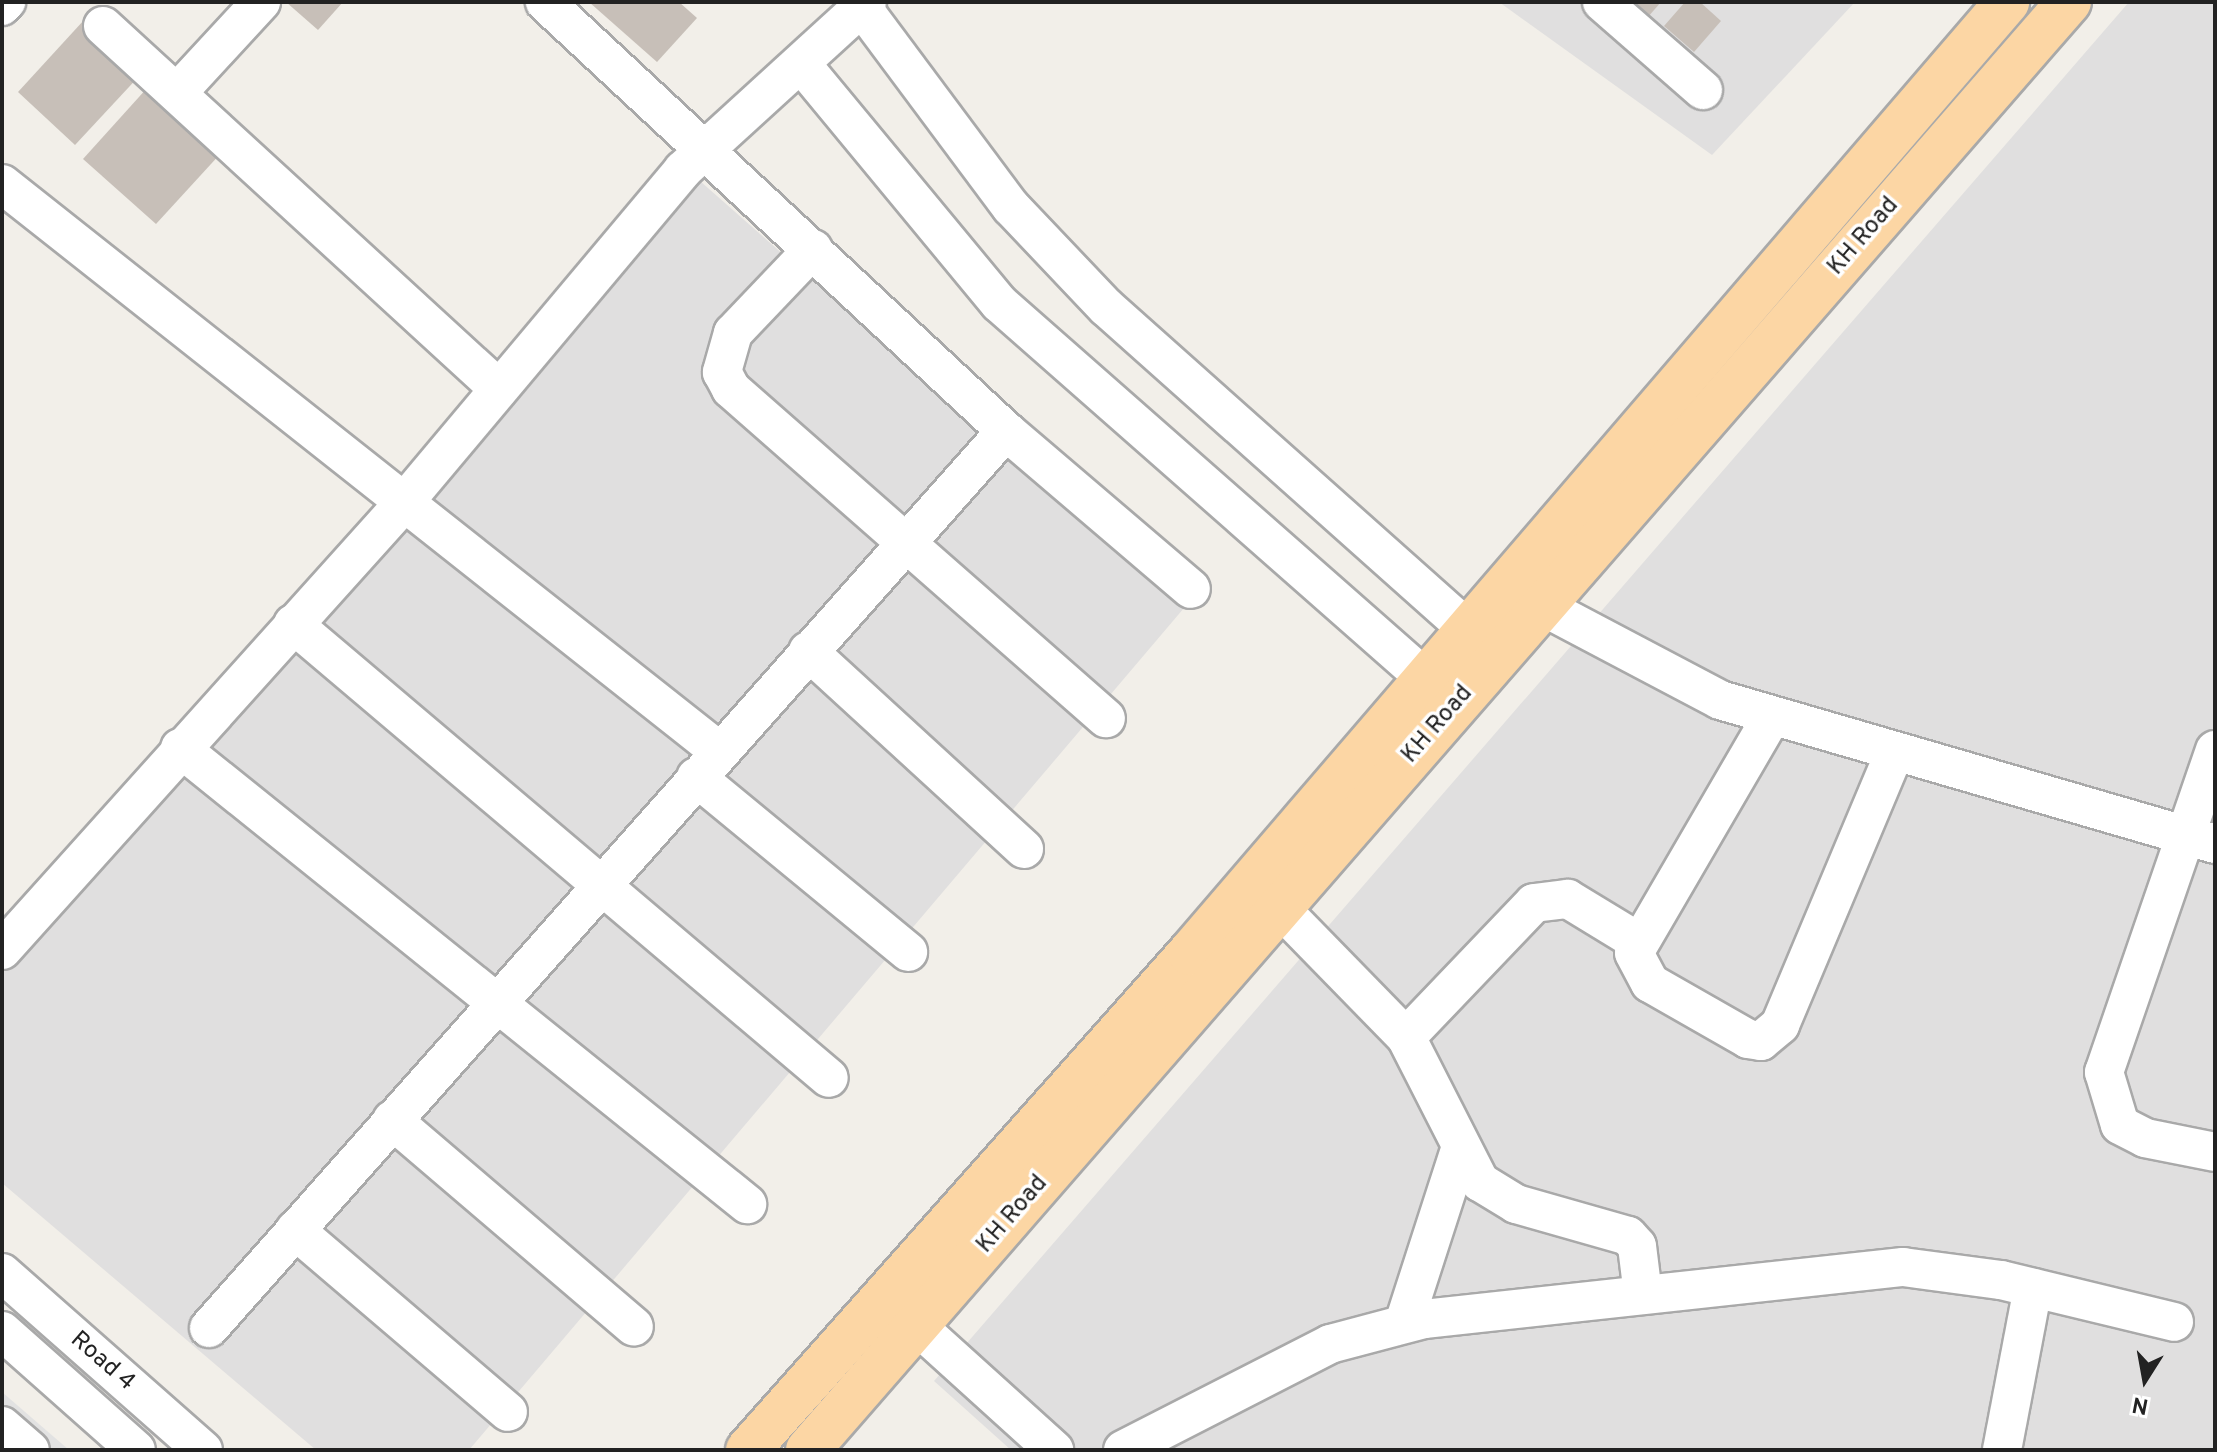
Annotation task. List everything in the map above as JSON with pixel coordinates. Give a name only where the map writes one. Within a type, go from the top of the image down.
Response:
[{"type":"main road","name":"KH Road","points":[[748,1450],[1190,953],[1465,627],[2007,2]]},
{"type":"main road","name":"KH Road","points":[[808,1450],[2069,2]]},
{"type":"main road","points":[[1465,627],[1498,656]]},
{"type":"street","points":[[177,93],[261,2]]},
{"type":"street","points":[[545,2],[1006,431],[1191,589]]},
{"type":"street","points":[[1602,2],[1703,90]]},
{"type":"street","points":[[2,950],[180,748],[402,505],[705,151],[803,66],[863,4],[1011,207],[1106,307],[1465,627]]},
{"type":"street","points":[[103,26],[499,389]]},
{"type":"street","points":[[803,66],[999,303],[1424,677]]},
{"type":"street","points":[[2,184],[402,505],[707,764],[908,952]]},
{"type":"street","points":[[813,249],[733,333],[722,372],[731,389],[907,539],[1106,718]]},
{"type":"street","points":[[209,1328],[1006,431]]},
{"type":"street","points":[[1542,606],[1720,700],[2202,842]]},
{"type":"street","points":[[293,624],[598,888],[829,1078]]},
{"type":"street","points":[[808,651],[1024,849]]},
{"type":"street","points":[[1772,716],[1637,941],[1637,968],[1650,983],[1748,1039],[1774,1035],[1895,752]]},
{"type":"street","points":[[180,748],[498,1000],[747,1204]]},
{"type":"street","points":[[2215,750],[2202,842],[2104,1072],[2120,1125],[2145,1138],[2215,1152]]},
{"type":"street","points":[[1406,1037],[1534,903],[1568,899],[1637,941]]},
{"type":"street","points":[[1280,908],[1406,1037],[1460,1150],[1496,1194],[1628,1236],[1637,1246],[1643,1295]]},
{"type":"street","points":[[392,1120],[634,1327]]},
{"type":"street","points":[[1404,1323],[1460,1150]]},
{"type":"street","points":[[295,1230],[508,1412]]},
{"type":"street","points":[[1123,1450],[1330,1344],[1404,1323],[1903,1267],[2033,1288],[2174,1322]]},
{"type":"street","name":"Road 4","points":[[2,1273],[203,1450]]},
{"type":"street","points":[[2002,1450],[2033,1288]]},
{"type":"street","points":[[917,1326],[1054,1450]]},
{"type":"street","name":"Road 4","points":[[2,1331],[136,1450]]},
{"type":"street","points":[[2,1426],[30,1450]]},
{"type":"shaded area","points":[[1499,2],[1855,2],[1712,155]]},
{"type":"shaded area","points":[[2129,2],[2215,2],[2215,1450],[1011,1450],[934,1381]]},
{"type":"shaded area","points":[[700,181],[1184,608],[469,1450],[316,1450],[2,1183],[2,973]]},
{"type":"shaded area","points":[[2,1392],[69,1450],[2,1450]]},
{"type":"building","points":[[286,2],[343,2],[318,30]]},
{"type":"building","points":[[589,2],[679,2],[697,18],[657,62]]},
{"type":"building","points":[[1631,2],[1661,2],[1648,17]]},
{"type":"building","points":[[1685,2],[1700,2],[1721,21],[1694,52],[1664,26]]},
{"type":"building","points":[[84,20],[142,73],[75,145],[18,92]]},
{"type":"building","points":[[148,87],[222,152],[156,224],[83,159]]}]
